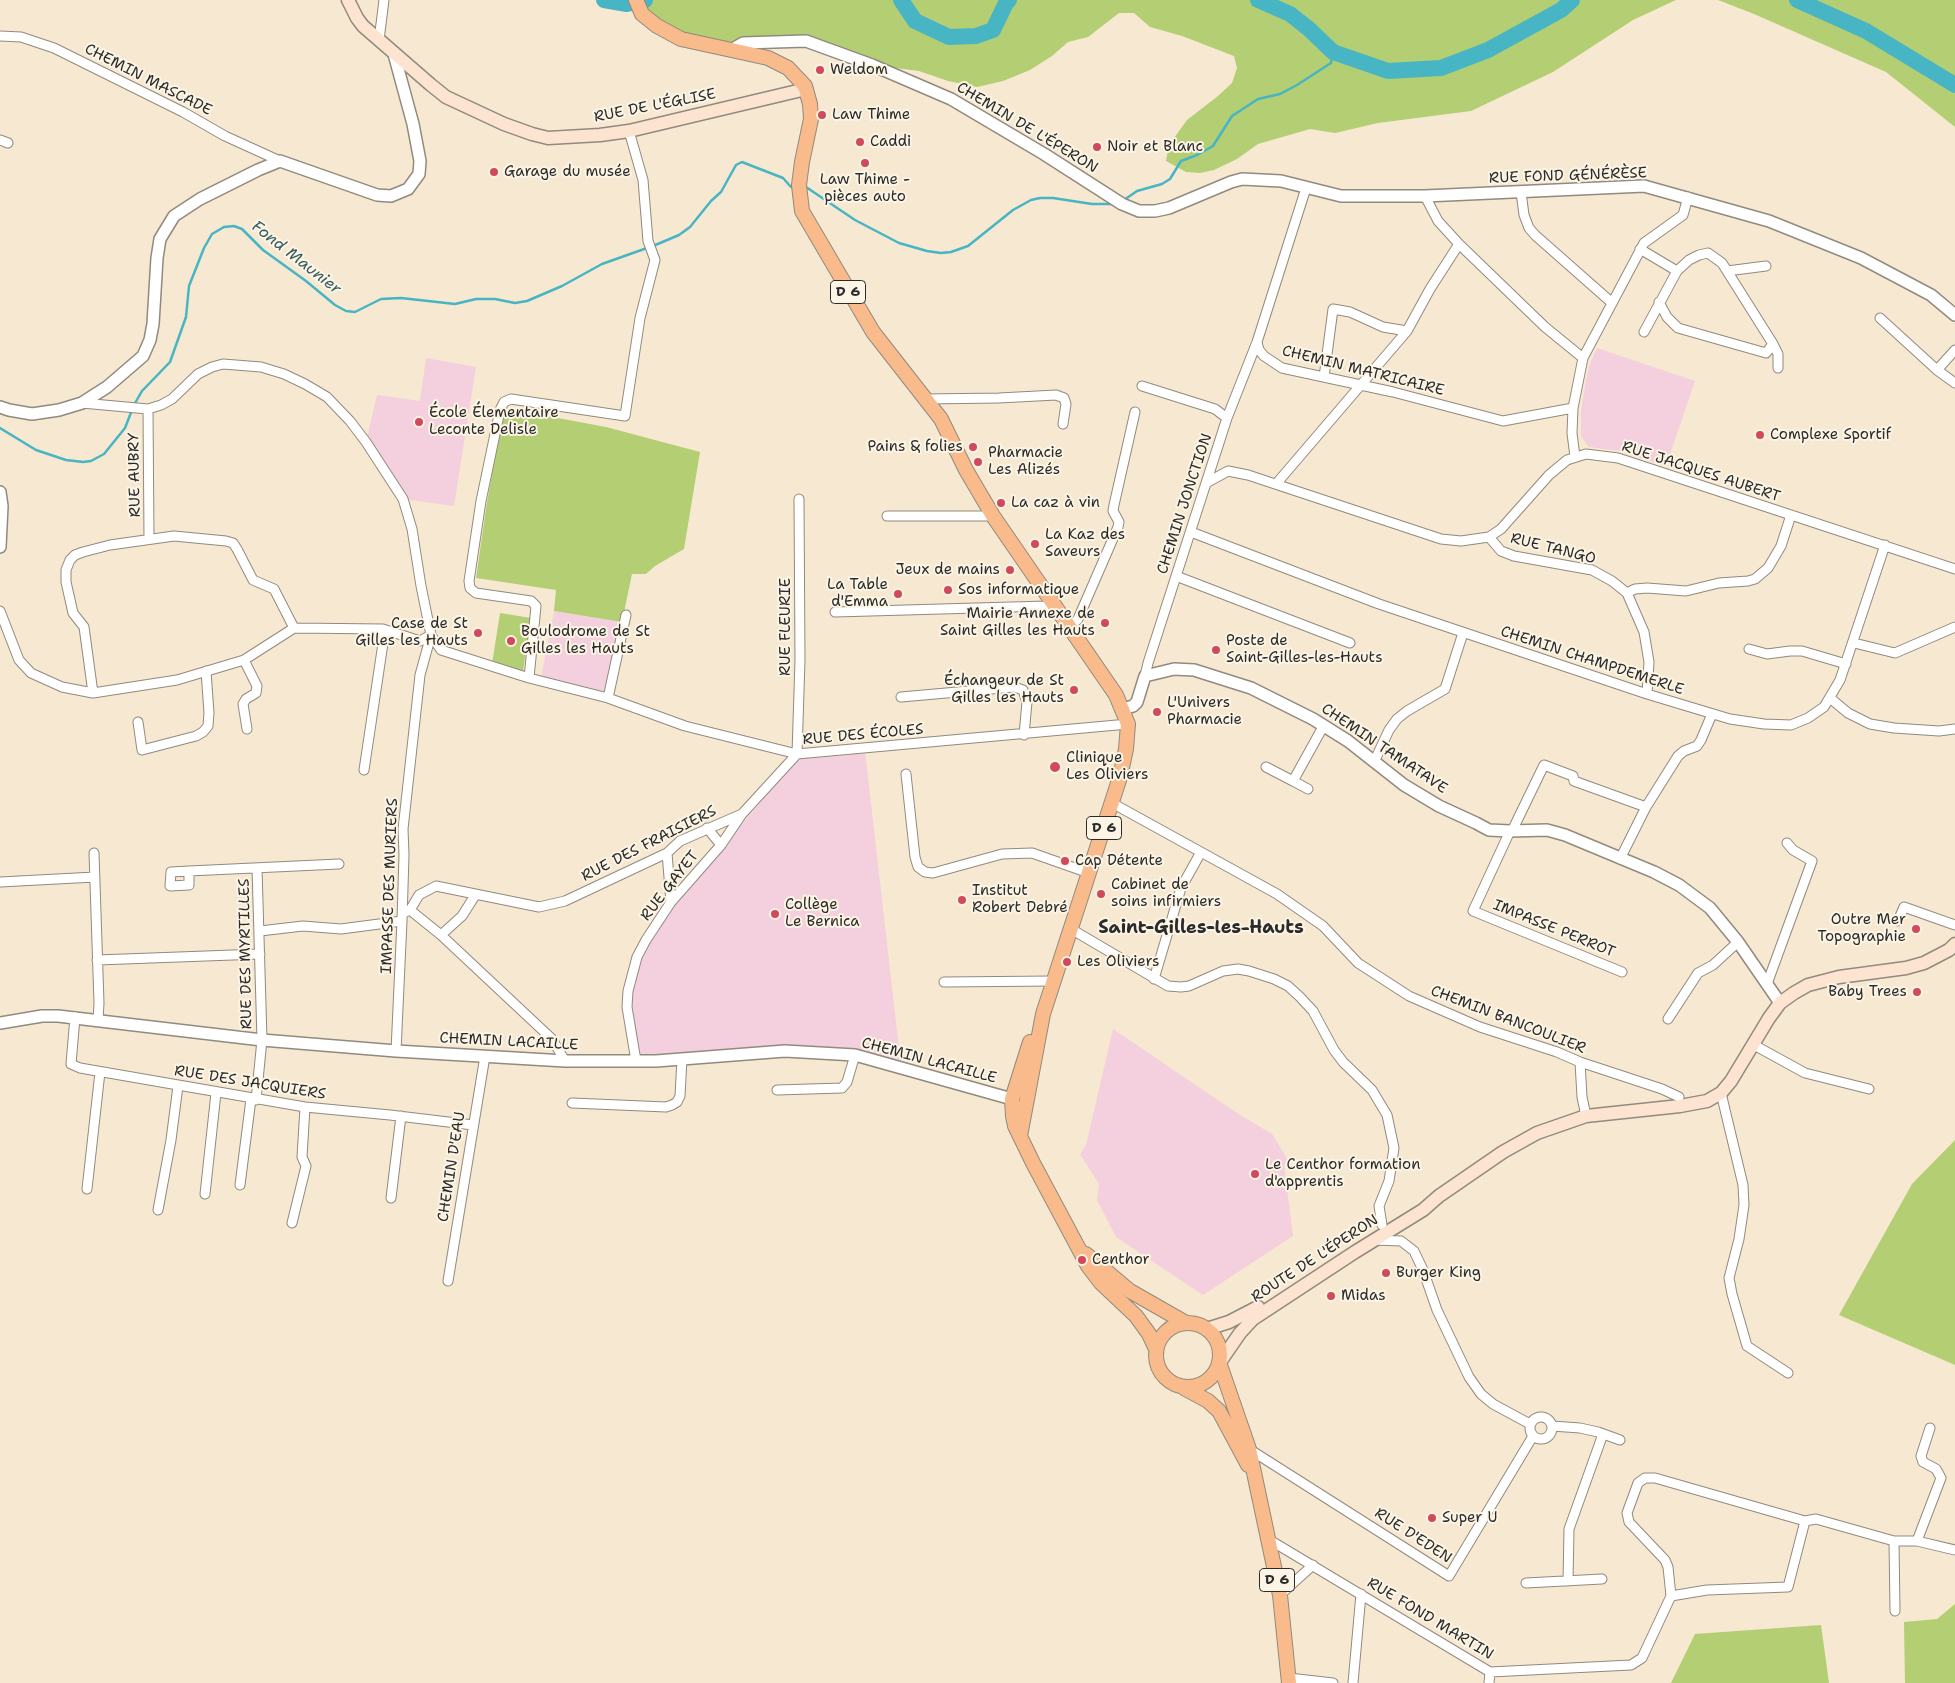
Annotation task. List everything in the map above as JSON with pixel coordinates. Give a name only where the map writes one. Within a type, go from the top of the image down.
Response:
[{"type":"main road","name":"RUE DE L'ÉGLISE","points":[[348,0],[356,18],[431,86],[453,100],[532,134],[548,138],[567,138],[629,131],[806,89]]},
{"type":"main road","name":"D 6","points":[[636,0],[642,14],[657,26],[682,39],[768,58],[788,68],[798,77],[806,89],[811,119],[799,185],[802,210],[872,332],[941,419],[966,470],[993,516],[1116,695],[1123,709],[1128,724],[1126,749],[1112,803],[1043,1014],[1021,1130]]},
{"type":"main road","name":"ROUTE DE L'ÉPERON","points":[[1220,1364],[1240,1333],[1252,1319],[1373,1240],[1423,1210],[1439,1196],[1503,1152],[1537,1133],[1586,1116],[1699,1103],[1714,1098],[1737,1073],[1780,1003],[1808,985],[1839,976],[1906,968],[1924,963],[1949,950],[1955,944]]},
{"type":"main road","name":"D 6","points":[[1043,1014],[1029,1044],[1012,1099],[1013,1116],[1088,1266],[1101,1283],[1143,1324],[1156,1349]]},
{"type":"main road","name":"ROUTE DE L'ÉPERON","points":[[1208,1329],[1242,1317],[1382,1225],[1418,1205],[1439,1196]]},
{"type":"main road","points":[[1355,1252],[1360,1245],[1381,1230],[1382,1225]]},
{"type":"main road","name":"D 6","points":[[1078,1248],[1130,1291],[1186,1323]]},
{"type":"main road","points":[[1186,1323],[1197,1324],[1208,1329],[1219,1344],[1221,1353],[1220,1364],[1214,1375],[1206,1383],[1195,1387],[1184,1388],[1171,1383],[1161,1374],[1156,1362],[1156,1349],[1160,1339],[1176,1325],[1186,1323]]},
{"type":"main road","name":"D 6","points":[[1220,1364],[1249,1449],[1280,1595],[1289,1680]]},
{"type":"main road","name":"D 6","points":[[1184,1388],[1208,1401],[1219,1411],[1255,1479]]},
{"type":"street","points":[[379,40],[384,0]]},
{"type":"street","name":"CHEMIN MASCADE","points":[[0,36],[21,37],[54,48],[183,112],[225,136],[280,161]]},
{"type":"street","name":"CHEMIN DE L'ÉPERON","points":[[731,50],[742,42],[806,41],[872,65],[951,99],[1122,204],[1139,211],[1155,211],[1242,179],[1281,181],[1306,188]]},
{"type":"street","points":[[0,407],[32,414],[60,410],[82,403],[107,387],[143,356],[150,340],[153,324],[160,239],[174,216],[200,198],[280,161],[377,195],[391,196],[408,190],[419,174],[420,160],[413,124],[394,54]]},
{"type":"street","points":[[529,678],[536,606],[531,601],[476,593],[470,588],[469,581],[481,502],[500,410],[504,402],[511,399],[625,416],[640,318],[656,260],[648,241],[643,180],[629,131]]},
{"type":"street","name":"RUE FOND GÉNÉRÈSE","points":[[1306,188],[1341,196],[1425,196],[1644,186],[1768,221],[1861,258],[1931,295],[1955,315]]},
{"type":"street","points":[[1257,342],[1306,188]]},
{"type":"street","points":[[1521,192],[1524,215],[1529,228],[1611,302]]},
{"type":"street","points":[[1425,196],[1438,221],[1459,244],[1545,327],[1583,358]]},
{"type":"street","points":[[1208,482],[1228,471],[1248,475],[1442,538],[1461,541],[1489,537],[1513,518],[1549,476],[1567,460],[1575,457],[1572,433],[1573,408],[1583,358],[1640,249],[1644,243],[1682,215],[1688,197]]},
{"type":"street","points":[[1276,484],[1386,358],[1407,331],[1430,289],[1459,244]]},
{"type":"street","points":[[1640,249],[1677,271]]},
{"type":"street","points":[[1644,332],[1677,271],[1690,260],[1708,253],[1722,263],[1773,344],[1778,354],[1778,368]]},
{"type":"street","points":[[1727,271],[1766,266]]},
{"type":"street","points":[[1659,302],[1666,318],[1678,328],[1766,353],[1773,344]]},
{"type":"street","points":[[1324,377],[1332,309],[1350,312],[1383,327],[1407,331]]},
{"type":"street","points":[[1880,318],[1937,370],[1955,383]]},
{"type":"street","name":"CHEMIN MATRICAIRE","points":[[1257,342],[1264,356],[1282,368],[1428,400],[1502,420],[1573,408]]},
{"type":"street","name":"CHEMIN JONCTION","points":[[1145,676],[1227,418],[1257,342]]},
{"type":"street","points":[[1937,370],[1955,350]]},
{"type":"street","points":[[0,611],[19,660],[32,673],[62,687],[93,693],[177,680],[244,660],[294,628],[385,630],[420,642],[431,635],[420,586],[412,529],[403,499],[366,442],[350,421],[327,397],[284,374],[261,367],[223,364],[198,374],[172,399],[161,406],[148,409],[82,403]]},
{"type":"street","points":[[1142,386],[1215,409],[1227,418]]},
{"type":"street","points":[[925,398],[999,398],[1056,394],[1064,398],[1066,404],[1063,424]]},
{"type":"street","name":"RUE AUBRY","points":[[148,409],[149,540]]},
{"type":"street","points":[[1070,627],[1078,619],[1111,539],[1118,527],[1118,519],[1113,511],[1135,412]]},
{"type":"street","name":"RUE JACQUES AUBERT","points":[[1575,457],[1586,454],[1618,458],[1955,569]]},
{"type":"street","points":[[0,492],[2,506],[0,547]]},
{"type":"street","name":"RUE FLEURIE","points":[[797,754],[800,660],[799,500]]},
{"type":"street","points":[[1627,594],[1635,589],[1686,591],[1719,583],[1755,579],[1768,568],[1781,546],[1792,515]]},
{"type":"street","points":[[886,516],[993,516]]},
{"type":"street","name":"CHEMIN CHAMPDEMERLE","points":[[1191,532],[1379,604],[1647,694],[1712,714],[1756,722],[1791,725],[1808,718],[1824,707],[1840,680],[1854,643],[1885,545]]},
{"type":"street","points":[[93,693],[84,628],[73,614],[66,570],[70,560],[75,555],[110,545],[174,536],[226,540],[233,543],[253,580],[274,589],[294,628]]},
{"type":"street","name":"RUE TANGO","points":[[1489,537],[1501,551],[1514,556],[1592,570],[1612,581],[1627,594],[1644,632],[1649,662],[1647,694]]},
{"type":"street","points":[[1176,576],[1350,643]]},
{"type":"street","points":[[835,612],[1047,606],[1054,603]]},
{"type":"street","points":[[608,698],[626,615]]},
{"type":"street","points":[[1854,643],[1895,653],[1955,626]]},
{"type":"street","points":[[364,770],[385,630]]},
{"type":"street","points":[[1374,762],[1388,730],[1397,720],[1407,711],[1446,689],[1463,633]]},
{"type":"street","name":"RUE DES ÉCOLES","points":[[431,635],[442,650],[529,678],[608,698],[685,726],[797,754],[1024,735],[1128,724]]},
{"type":"street","name":"IMPASSE DES MURIERS","points":[[396,1051],[405,915],[404,820],[420,675],[431,635]]},
{"type":"street","points":[[1749,649],[1767,654],[1802,651],[1846,664]]},
{"type":"street","points":[[244,660],[257,686],[256,693],[246,699],[243,704],[247,729]]},
{"type":"street","name":"CHEMIN TAMATAVE","points":[[1145,676],[1174,669],[1194,670],[1222,678],[1282,702],[1324,725],[1348,740],[1404,785],[1440,806],[1490,830],[1547,830],[1565,835],[1654,872],[1695,895],[1710,908],[1738,942],[1780,1003]]},
{"type":"street","points":[[138,722],[142,750],[196,736],[203,732],[208,726],[209,713],[206,671]]},
{"type":"street","points":[[1123,709],[1133,706],[1137,702],[1145,676]]},
{"type":"street","points":[[901,697],[1014,688],[1023,690],[1027,702],[1024,735]]},
{"type":"street","points":[[1830,698],[1848,713],[1870,724],[1894,728],[1939,731],[1955,729]]},
{"type":"street","points":[[1620,859],[1646,807],[1678,756],[1684,751],[1697,746],[1712,714]]},
{"type":"street","points":[[1293,781],[1324,725]]},
{"type":"street","name":"RUE GAYET","points":[[636,1061],[627,1007],[630,976],[646,940],[672,902],[721,845],[742,814],[797,754]]},
{"type":"street","points":[[1511,831],[1544,766],[1573,776],[1574,781],[1646,807]]},
{"type":"street","points":[[1266,768],[1308,790]]},
{"type":"street","points":[[906,774],[915,858],[918,867],[925,872],[933,873],[1002,854],[1032,853],[1089,873]]},
{"type":"street","name":"CHEMIN BANCOULIER","points":[[1112,803],[1277,894],[1323,926],[1358,963],[1409,996],[1480,1027],[1557,1052],[1580,1062],[1662,1089],[1679,1097]]},
{"type":"street","name":"RUE DES FRAISIERS","points":[[405,915],[419,895],[436,886],[538,907],[564,901],[667,853],[680,841],[742,814]]},
{"type":"street","points":[[707,828],[721,845]]},
{"type":"street","name":"IMPASSE PERROT","points":[[1511,831],[1473,911],[1622,972]]},
{"type":"street","points":[[1767,984],[1812,861],[1793,850],[1787,843]]},
{"type":"street","points":[[1154,979],[1181,888],[1201,852]]},
{"type":"street","points":[[94,853],[98,1020]]},
{"type":"street","points":[[667,853],[672,902]]},
{"type":"street","name":"RUE DES MYRTILLES","points":[[189,871],[339,864]]},
{"type":"street","name":"RUE DES MYRTILLES","points":[[240,1185],[262,1040],[257,868]]},
{"type":"street","points":[[0,882],[96,877]]},
{"type":"street","points":[[441,935],[462,916],[476,894]]},
{"type":"street","points":[[1898,921],[1904,907],[1955,925]]},
{"type":"street","points":[[260,931],[303,926],[341,929],[405,915],[441,935],[552,1039],[564,1061]]},
{"type":"street","points":[[1071,929],[1168,986],[1181,988],[1223,971],[1238,969],[1274,979],[1288,986],[1300,997],[1313,1012],[1334,1050],[1343,1062],[1372,1090],[1387,1115],[1394,1148],[1389,1181],[1379,1206],[1379,1216],[1382,1225]]},
{"type":"street","points":[[1668,1019],[1698,973],[1713,965],[1738,942]]},
{"type":"street","points":[[97,960],[260,954]]},
{"type":"street","points":[[944,982],[1053,981]]},
{"type":"street","name":"CHEMIN LACAILLE","points":[[0,1023],[42,1016],[75,1018],[262,1040],[396,1051],[564,1061],[636,1061],[785,1052],[855,1056],[1012,1099]]},
{"type":"street","name":"RUE DES JACQUIERS","points":[[75,1018],[71,1064],[100,1072],[253,1100],[473,1125]]},
{"type":"street","points":[[1754,1045],[1805,1073],[1869,1089]]},
{"type":"street","name":"CHEMIN D'EAU","points":[[448,1282],[485,1056]]},
{"type":"street","points":[[777,1090],[842,1088],[855,1056]]},
{"type":"street","points":[[572,1103],[666,1107],[672,1105],[677,1102],[680,1096],[682,1059]]},
{"type":"street","points":[[1580,1062],[1582,1097],[1586,1116]]},
{"type":"street","points":[[87,1189],[100,1072]]},
{"type":"street","points":[[158,1210],[171,1140],[178,1086]]},
{"type":"street","points":[[1721,1092],[1743,1185],[1744,1205],[1739,1240],[1729,1278],[1732,1294],[1747,1346],[1788,1374]]},
{"type":"street","points":[[205,1194],[216,1093]]},
{"type":"street","points":[[292,1223],[306,1166],[302,1157],[305,1107]]},
{"type":"street","points":[[391,1198],[401,1116]]},
{"type":"street","points":[[1373,1240],[1401,1242],[1414,1251],[1438,1310],[1469,1377],[1481,1394],[1493,1404],[1530,1424]]},
{"type":"street","points":[[1542,1417],[1548,1420],[1552,1426],[1550,1434],[1544,1438],[1536,1438],[1530,1430],[1530,1424],[1535,1418],[1542,1417]]},
{"type":"street","points":[[1552,1426],[1580,1428],[1620,1440]]},
{"type":"street","points":[[1917,1541],[1941,1478],[1936,1469],[1923,1462],[1921,1456],[1930,1428]]},
{"type":"street","points":[[1568,1581],[1569,1529],[1603,1434]]},
{"type":"street","name":"RUE D'EDEN","points":[[1249,1449],[1449,1576],[1533,1436]]},
{"type":"street","points":[[1805,1521],[1788,1587],[1707,1590],[1671,1596],[1668,1567],[1665,1560],[1629,1522],[1627,1513],[1638,1483],[1646,1478],[1655,1478],[1805,1521],[1816,1518],[1894,1541],[1917,1541],[1955,1550]]},
{"type":"street","name":"RUE FOND MARTIN","points":[[1268,1539],[1490,1672],[1631,1665],[1642,1658],[1671,1596]]},
{"type":"street","points":[[1894,1541],[1895,1611]]},
{"type":"street","points":[[1280,1595],[1313,1565]]},
{"type":"street","points":[[1526,1583],[1602,1579]]},
{"type":"street","points":[[1353,1683],[1361,1594]]},
{"type":"street","points":[[1489,1683],[1490,1672]]},
{"type":"street","points":[[1289,1680],[1333,1683]]},
{"type":"shaded area","points":[[1597,348],[1695,381],[1666,466],[1620,451],[1589,447],[1581,436],[1581,411],[1585,386],[1589,366]]},
{"type":"shaded area","name":"École Élementaire Leconte Delisle","points":[[426,358],[476,367],[454,506],[403,499],[366,442],[377,395],[420,401]]},
{"type":"shaded area","points":[[554,611],[622,622],[606,692],[541,678]]},
{"type":"shaded area","name":"Collège Le Bernica","points":[[865,751],[901,1066],[855,1054],[636,1060],[628,1007],[646,940],[687,888],[800,756]]},
{"type":"shaded area","points":[[1113,1029],[1240,1115],[1272,1134],[1288,1160],[1284,1165],[1293,1236],[1203,1295],[1116,1237],[1097,1200],[1099,1184],[1080,1154],[1086,1145]]},
{"type":"green space","points":[[636,0],[1676,0],[1633,20],[1553,72],[1471,111],[1378,123],[1335,133],[1310,129],[1258,144],[1237,159],[1214,170],[1200,173],[1186,172],[1166,161],[1169,145],[1187,120],[1232,83],[1237,68],[1234,56],[1182,36],[1150,27],[1134,13],[1119,13],[1088,37],[1068,42],[1052,56],[1030,70],[1003,81],[977,87],[948,81],[919,71],[872,65],[806,41],[731,50],[681,39]]},
{"type":"green space","points":[[1718,0],[1955,0],[1955,127],[1886,72]]},
{"type":"green space","points":[[504,408],[606,427],[700,452],[684,549],[655,566],[646,574],[632,574],[622,622],[554,611],[556,590],[476,578]]},
{"type":"green space","name":"Boulodrome de St Gilles les Hauts","points":[[500,613],[531,618],[523,671],[492,664]]},
{"type":"green space","points":[[1955,1140],[1955,1365],[1839,1315],[1912,1184]]},
{"type":"green space","points":[[1955,1604],[1955,1683],[1905,1683],[1904,1622],[1937,1619]]},
{"type":"green space","points":[[1821,1625],[1829,1683],[1671,1683],[1695,1634]]},
{"type":"waterway","points":[[604,0],[627,4],[645,0]]},
{"type":"waterway","points":[[901,0],[915,21],[949,37],[976,36],[993,30],[1009,0]]},
{"type":"waterway","points":[[1258,0],[1290,14],[1333,52],[1388,71],[1441,68],[1488,50],[1561,10],[1572,0]]},
{"type":"waterway","points":[[1797,0],[1866,31],[1955,85]]},
{"type":"waterway","name":"Fond Maunier","points":[[1124,200],[1137,191],[1162,184],[1170,179],[1181,161],[1213,146],[1232,116],[1258,99],[1280,94],[1297,85],[1331,63],[1333,52]]},
{"type":"waterway","name":"Fond Maunier","points":[[653,246],[679,235],[690,227],[711,201],[721,192],[736,165],[742,162],[783,178],[791,187]]},
{"type":"waterway","name":"Fond Maunier","points":[[806,187],[855,220],[899,243],[941,253],[951,252],[968,246],[1013,210],[1031,200],[1053,198],[1092,204],[1115,204]]},
{"type":"waterway","name":"Fond Maunier","points":[[134,405],[142,391],[170,362],[186,317],[189,286],[204,248],[212,234],[224,227],[234,226],[242,229],[263,250],[335,305],[346,311],[355,312],[381,299],[401,298],[455,304],[476,299],[495,299],[515,303],[527,301],[562,286],[602,264],[647,248]]},
{"type":"waterway","name":"Fond Maunier","points":[[0,428],[36,450],[66,460],[91,461],[104,454],[125,428],[132,410]]},
{"type":"place","name":"Weldom","points":[[820,70]]},
{"type":"place","name":"Law Thime","points":[[822,115]]},
{"type":"place","name":"Caddi","points":[[860,142]]},
{"type":"place","name":"Noir et Blanc","points":[[1097,147]]},
{"type":"place","name":"Law Thime - pièces auto","points":[[865,163]]},
{"type":"place","name":"Garage du musée","points":[[494,172]]},
{"type":"place","name":"École Élementaire Leconte Delisle","points":[[419,422]]},
{"type":"place","name":"Complexe Sportif","points":[[1760,435]]},
{"type":"place","name":"Pains & folies","points":[[973,447]]},
{"type":"place","name":"Pharmacie Les Alizés","points":[[978,462]]},
{"type":"place","name":"La caz à vin","points":[[1001,503]]},
{"type":"place","name":"La Kaz des Saveurs","points":[[1035,544]]},
{"type":"place","name":"Jeux de mains","points":[[1010,570]]},
{"type":"place","name":"Sos informatique","points":[[948,590]]},
{"type":"place","name":"La Table d'Emma","points":[[898,594]]},
{"type":"place","name":"Mairie Annexe de Saint Gilles les Hauts","points":[[1105,623]]},
{"type":"place","name":"Case de St Gilles les Hauts","points":[[478,633]]},
{"type":"place","name":"Boulodrome de St Gilles les Hauts","points":[[511,641]]},
{"type":"place","name":"Poste de Saint-Gilles-les-Hauts","points":[[1216,650]]},
{"type":"place","name":"Échangeur de St Gilles les Hauts","points":[[1074,690]]},
{"type":"place","name":"L'Univers Pharmacie","points":[[1157,712]]},
{"type":"place","name":"Clinique Les Oliviers","points":[[1055,767]]},
{"type":"place","name":"Cap Détente","points":[[1065,861]]},
{"type":"place","name":"Cabinet de soins infirmiers","points":[[1101,894]]},
{"type":"place","name":"Institut Robert Debré","points":[[962,900]]},
{"type":"place","name":"Collège Le Bernica","points":[[775,914]]},
{"type":"place","name":"Outre Mer Topographie","points":[[1916,929]]},
{"type":"place","name":"Les Oliviers","points":[[1067,962]]},
{"type":"place","name":"Baby Trees","points":[[1917,992]]},
{"type":"place","name":"Le Centhor formation d'apprentis","points":[[1255,1174]]},
{"type":"place","name":"Centhor","points":[[1082,1260]]},
{"type":"place","name":"Burger King","points":[[1386,1273]]},
{"type":"place","name":"Midas","points":[[1331,1296]]},
{"type":"place","name":"Super U","points":[[1432,1518]]},
{"type":"district","name":"Saint-Gilles-les-Hauts","points":[[1201,928]]}]
